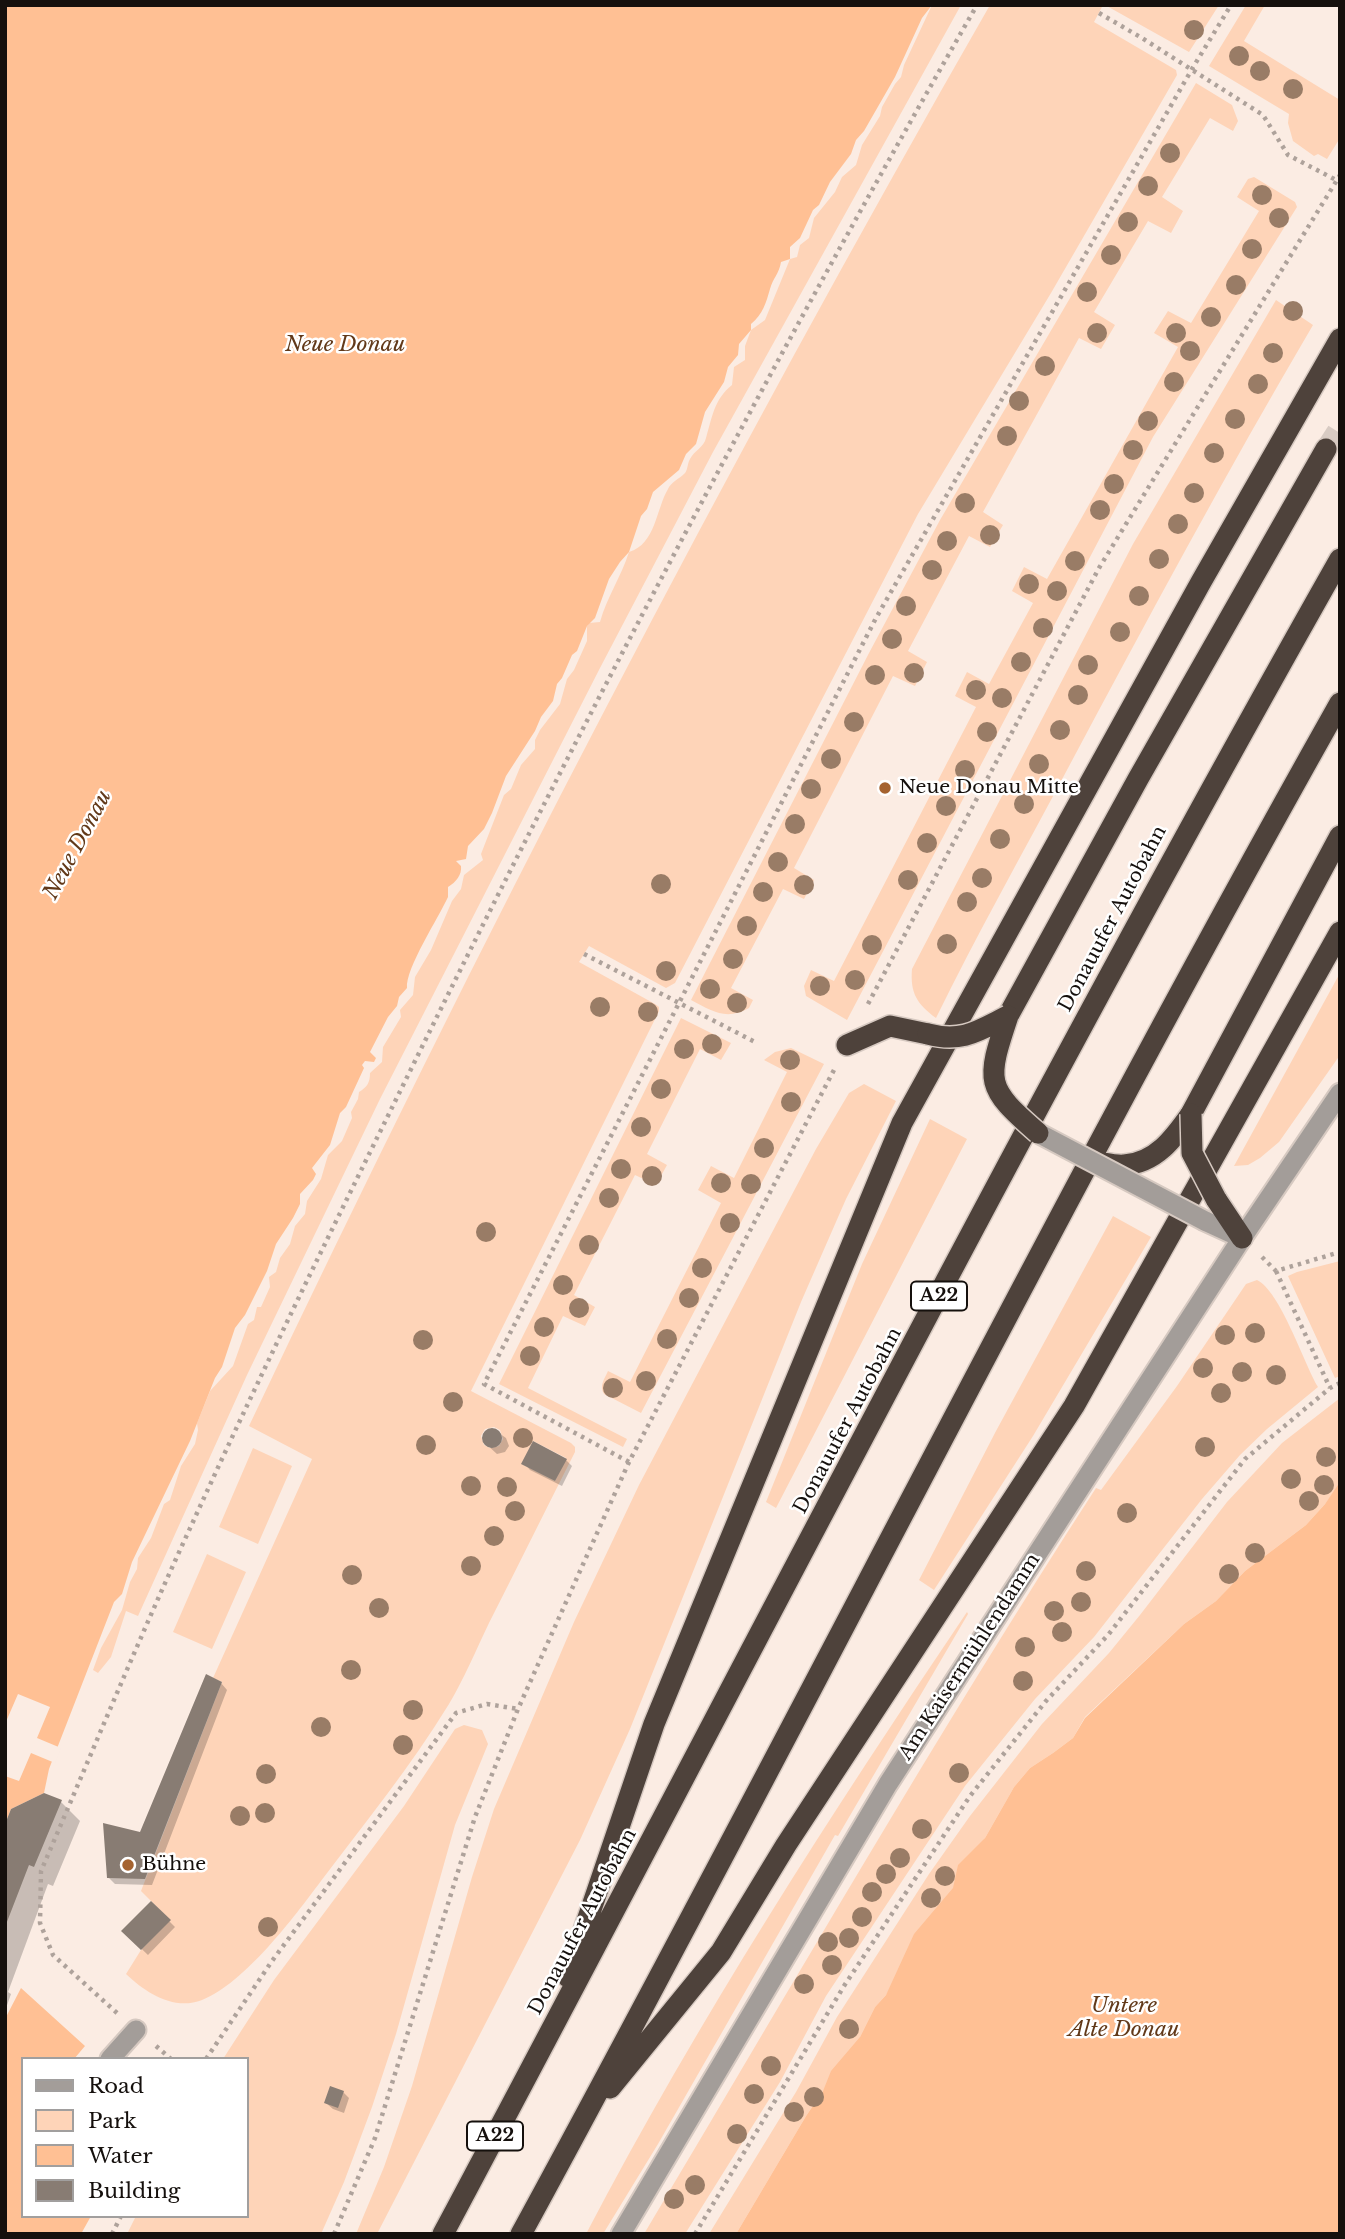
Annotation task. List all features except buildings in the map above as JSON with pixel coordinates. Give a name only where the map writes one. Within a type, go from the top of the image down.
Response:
[{"type":"highway","points":[[547,2039],[654,1724],[902,1123],[1201,582],[1340,339]]},
{"type":"highway","points":[[1038,1133],[1010,1108],[996,1089],[992,1067],[1008,1016],[1326,449]]},
{"type":"highway","name":"Donauufer Autobahn","points":[[443,2234],[1093,1004],[1340,559]]},
{"type":"highway","points":[[521,2234],[1128,1085],[1340,703]]},
{"type":"highway","points":[[1089,1160],[1124,1165],[1150,1158],[1171,1142],[1191,1114],[1335,844]]},
{"type":"highway","points":[[580,2125],[721,1952],[786,1845],[1074,1406],[1340,932]]},
{"type":"highway","points":[[846,1045],[890,1026],[945,1039],[966,1037],[1008,1016]]},
{"type":"highway","points":[[1191,1114],[1192,1153],[1216,1199],[1241,1238]]},
{"type":"street","name":"Am Kaisermühlendamm","points":[[621,2234],[888,1784],[1241,1238],[1340,1093]]},
{"type":"street","points":[[1038,1133],[1241,1238]]},
{"type":"street","points":[[112,2057],[136,2030]]},
{"type":"path","points":[[169,2057],[53,1955],[40,1923],[41,1871],[188,1531],[264,1368],[521,847],[702,499],[873,187],[977,5]]},
{"type":"path","points":[[629,1462],[484,1384],[876,618],[1231,5]]},
{"type":"path","points":[[334,2234],[375,2138],[475,1817],[518,1709],[629,1462],[1099,568],[1339,179],[1288,155],[1263,116],[1099,13]]},
{"type":"path","points":[[584,954],[757,1043]]},
{"type":"path","points":[[1241,1238],[1276,1271],[1330,1388]]},
{"type":"path","points":[[1276,1271],[1340,1252]]},
{"type":"path","points":[[695,2234],[844,1986],[970,1796],[1046,1701],[1108,1635],[1245,1459],[1330,1388],[1340,1383]]},
{"type":"path","points":[[207,2057],[272,1961],[456,1713],[487,1704],[518,1709]]},
{"type":"path","points":[[112,2234],[120,2218]]},
{"type":"green space","points":[[932,5],[961,5],[713,452],[600,668],[380,1099],[247,1375],[138,1616],[126,1611],[111,1657],[98,1673],[93,1670],[101,1648],[122,1610],[130,1582],[137,1569],[138,1558],[151,1538],[164,1504],[170,1500],[181,1466],[195,1444],[197,1423],[210,1391],[233,1366],[248,1324],[254,1320],[257,1307],[261,1307],[270,1287],[269,1277],[276,1272],[280,1258],[290,1244],[295,1226],[305,1214],[307,1201],[321,1179],[328,1155],[342,1141],[359,1092],[367,1084],[370,1073],[382,1062],[383,1047],[401,1017],[400,1010],[413,995],[415,977],[431,950],[452,901],[461,889],[464,875],[483,860],[481,854],[504,795],[511,789],[521,765],[535,749],[535,740],[540,730],[560,704],[567,679],[587,641],[587,626],[589,623],[600,622],[629,552],[645,542],[669,487],[685,473],[692,456],[705,441],[717,403],[732,385],[734,367],[745,360],[745,346],[751,330],[765,320],[790,259],[797,257],[800,245],[809,238],[814,218],[835,192],[842,177],[856,165],[862,145],[901,77]]},
{"type":"green space","points":[[990,5],[1103,5],[1094,22],[1176,70],[1177,75],[1051,293],[918,514],[675,983],[666,988],[589,946],[579,962],[655,1004],[659,1011],[471,1391],[571,1443],[575,1452],[460,1685],[403,1772],[268,1948],[235,1979],[202,2000],[192,2003],[171,2002],[142,1988],[126,1974],[141,1950],[170,1920],[141,1891],[222,1682],[213,1678],[312,1459],[249,1426],[514,886],[699,531],[891,179]],"holes":[[[494,1427],[500,1430],[503,1439],[499,1446],[490,1448],[484,1445],[481,1436],[485,1429]],[[533,1441],[566,1458],[555,1481],[522,1464]]]},
{"type":"green space","points":[[1105,5],[1219,5],[1189,52]]},
{"type":"green space","points":[[1246,5],[1265,5],[1244,41],[1340,100],[1340,138],[1327,159],[1318,154],[1314,156],[1293,141],[1288,123],[1289,114],[1209,66]]},
{"type":"green space","points":[[1196,83],[1232,105],[1238,121],[1233,131],[1210,118],[1162,197],[1183,211],[1171,233],[1148,221],[1094,312],[1115,325],[1101,349],[1079,338],[983,512],[1003,525],[990,547],[969,536],[908,651],[927,662],[915,686],[893,676],[794,868],[814,880],[804,899],[783,889],[731,988],[753,1000],[749,1008],[726,1014],[691,1000],[940,520]]},
{"type":"green space","points":[[1254,177],[1295,202],[1297,207],[1153,437],[847,1020],[806,996],[804,986],[811,970],[834,981],[976,707],[955,696],[967,672],[989,684],[1033,603],[1012,591],[1024,567],[1047,579],[1178,347],[1154,333],[1168,311],[1191,323],[1259,211],[1237,197],[1248,179]]},
{"type":"green space","points":[[1276,300],[1313,325],[1157,602],[936,1018],[916,997],[912,985],[912,969],[1133,544]]},
{"type":"green space","points":[[1340,973],[1340,1055],[1279,1142],[1248,1165],[1234,1166]]},
{"type":"green space","points":[[681,1018],[731,1043],[721,1060],[700,1049],[647,1154],[667,1165],[656,1185],[635,1175],[574,1295],[595,1307],[585,1326],[563,1316],[528,1388],[627,1439],[623,1447],[499,1384]]},
{"type":"green space","points":[[791,1048],[824,1064],[641,1413],[604,1394],[604,1380],[608,1371],[630,1382],[721,1203],[698,1190],[711,1166],[734,1178],[787,1072],[764,1060],[775,1052]]},
{"type":"green space","points":[[864,1084],[896,1101],[846,1199],[801,1302],[630,1729],[580,1840],[377,2234],[356,2234],[384,2167],[412,2086],[494,1809],[574,1622],[639,1485],[816,1149],[849,1093]]},
{"type":"green space","points":[[930,1119],[967,1139],[776,1508],[766,1502],[862,1264]]},
{"type":"green space","points":[[1113,1216],[1151,1237],[1033,1436],[934,1590],[919,1580],[996,1431]]},
{"type":"green space","points":[[1340,1261],[1340,1376],[1335,1378],[1288,1276]]},
{"type":"green space","points":[[1257,1280],[1266,1287],[1283,1312],[1318,1387],[1240,1455],[1202,1499],[1094,1637],[1035,1699],[965,1786],[826,1996],[780,2082],[685,2234],[644,2234],[923,1765],[1096,1488],[1101,1490],[1177,1386],[1246,1284]]},
{"type":"green space","points":[[1340,1398],[1340,1485],[1306,1525],[1245,1571],[1216,1601],[1184,1624],[1085,1717],[1073,1738],[1030,1768],[1014,1787],[886,1995],[875,2007],[860,2037],[859,2051],[823,2091],[806,2116],[736,2234],[709,2234],[796,2092],[837,2017],[929,1874],[970,1816],[1042,1724],[1109,1653],[1227,1502],[1282,1443]]},
{"type":"green space","points":[[253,1448],[292,1466],[258,1544],[219,1527]]},
{"type":"green space","points":[[207,1554],[246,1572],[212,1649],[173,1632]]},
{"type":"green space","points":[[967,1612],[603,2234],[586,2234],[720,1996],[816,1841]]},
{"type":"green space","points":[[464,1725],[482,1730],[488,1744],[455,1825],[396,2034],[372,2107],[321,2234],[127,2234],[135,2218],[248,2218],[248,2057],[224,2057],[274,1980],[404,1806],[455,1729]]},
{"type":"water","name":"Neue Donau","points":[[5,5],[932,5],[922,18],[895,77],[856,140],[851,154],[830,182],[819,205],[813,210],[800,238],[790,247],[790,259],[781,262],[764,308],[739,344],[738,355],[728,367],[724,382],[705,412],[696,444],[686,454],[679,470],[653,492],[647,509],[641,516],[629,552],[609,579],[595,618],[587,626],[577,651],[572,655],[557,684],[553,701],[506,776],[484,829],[468,846],[466,859],[456,861],[461,866],[459,875],[448,887],[448,897],[411,969],[407,988],[399,997],[397,1006],[388,1017],[370,1052],[376,1058],[374,1062],[365,1061],[362,1065],[364,1068],[346,1107],[340,1113],[330,1145],[312,1168],[316,1174],[300,1194],[300,1204],[276,1244],[267,1271],[245,1315],[235,1328],[222,1367],[190,1441],[132,1562],[122,1594],[114,1602],[49,1769],[44,1793],[11,1809],[5,1824]]},
{"type":"water","name":"Untere Alte Donau","points":[[1340,1482],[1340,2234],[736,2234],[823,2091],[831,2071],[860,2037],[875,2007],[886,1995],[914,1934],[953,1888],[958,1865],[985,1838],[1014,1787],[1030,1768],[1073,1738],[1085,1718],[1184,1624],[1216,1601],[1245,1571],[1306,1525]]},
{"type":"water","points":[[21,1988],[85,2046],[76,2057],[21,2057],[21,2218],[90,2218],[81,2234],[5,2234],[5,2019]]},
{"type":"pier","points":[[18,1694],[50,1707],[37,1738],[61,1748],[55,1763],[31,1753],[19,1781],[5,1776],[5,1724]]},
{"type":"tunnel","points":[[1326,449],[1340,427]]},
{"type":"place","name":"Neue Donau Mitte","points":[[885,788]]},
{"type":"place","name":"Bühne","points":[[128,1865]]}]
